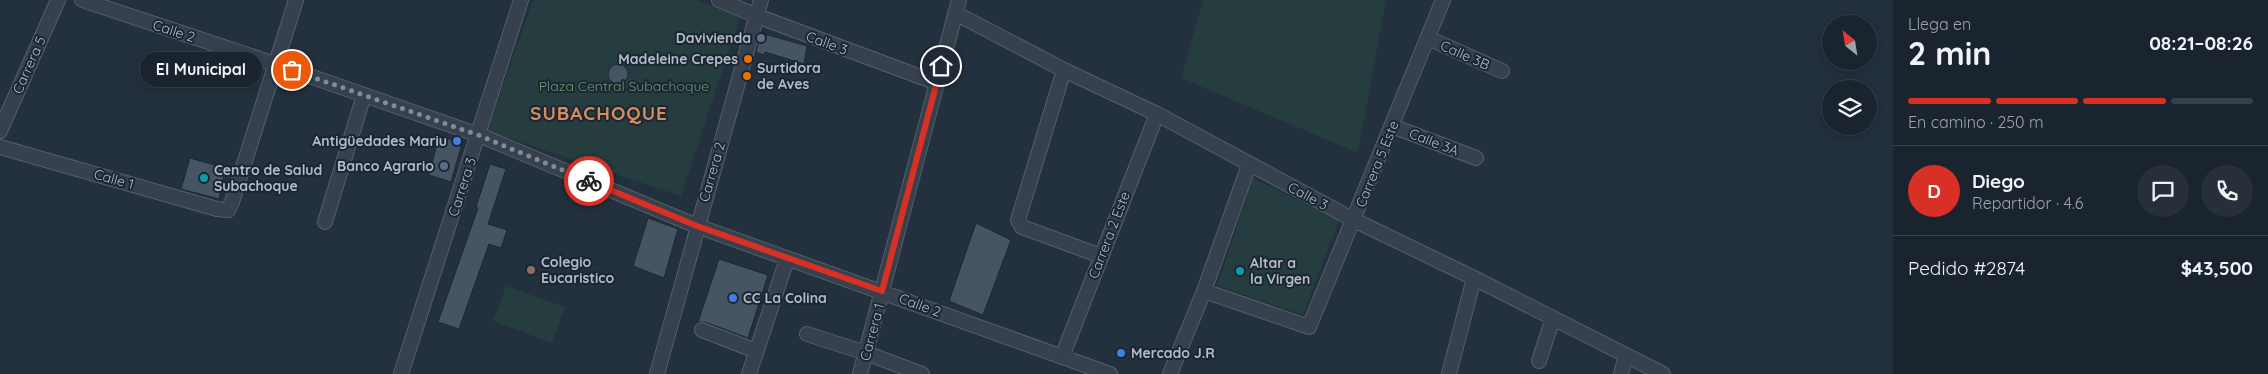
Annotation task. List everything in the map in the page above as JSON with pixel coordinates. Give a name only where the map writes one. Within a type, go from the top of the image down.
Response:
[{"type":"street","name":"Carrera 5","points":[[0,131],[58,0]]},
{"type":"street","name":"Calle 2","points":[[82,0],[275,64],[478,135],[697,226],[1110,374]]},
{"type":"street","points":[[275,64],[296,0]]},
{"type":"street","name":"Carrera 3","points":[[402,374],[521,0]]},
{"type":"street","name":"Calle 3","points":[[719,0],[937,83]]},
{"type":"street","name":"Carrera 2","points":[[657,374],[761,0]]},
{"type":"street","name":"Carrera 5 Este","points":[[1204,291],[1309,328],[1443,0]]},
{"type":"street","name":"Calle 3","points":[[957,7],[1064,70],[1157,114],[1354,220],[1474,278],[1663,374]]},
{"type":"street","name":"Carrera 1","points":[[860,374],[957,7]]},
{"type":"street","name":"Calle 3B","points":[[1428,38],[1502,71]]},
{"type":"street","name":"Calle 1","points":[[0,147],[217,209],[228,210],[275,64]]},
{"type":"street","points":[[1064,70],[1018,220],[1022,227],[1101,256]]},
{"type":"street","points":[[325,222],[364,95]]},
{"type":"street","name":"Carrera 2 Este","points":[[1062,357],[1157,114]]},
{"type":"street","name":"Calle 3A","points":[[1392,126],[1476,158]]},
{"type":"street","points":[[1170,374],[1204,291],[1249,164]]},
{"type":"street","points":[[749,374],[787,259]]},
{"type":"street","points":[[1449,374],[1474,278]]},
{"type":"street","points":[[1539,361],[1553,318]]},
{"type":"street","points":[[702,330],[756,351]]},
{"type":"street","points":[[807,334],[866,352],[922,374]]},
{"type":"street","points":[[1621,374],[1626,355]]},
{"type":"green space","name":"Plaza Central Subachoque","points":[[533,0],[696,0],[741,15],[681,196],[487,131]]},
{"type":"green space","points":[[1203,0],[1386,0],[1358,153],[1181,78]]},
{"type":"green space","points":[[1253,178],[1339,220],[1303,315],[1217,286]]},
{"type":"green space","points":[[506,286],[565,307],[552,343],[493,321]]},
{"type":"building","points":[[761,33],[807,46],[804,64],[765,52],[764,55],[756,52]]},
{"type":"building","points":[[618,64],[625,67],[628,74],[625,81],[618,84],[611,81],[608,74],[611,67]]},
{"type":"building","name":"Banco Agrario","points":[[439,136],[462,143],[451,182],[429,175]]},
{"type":"building","name":"Centro de Salud Subachoque","points":[[190,158],[225,168],[219,199],[181,189]]},
{"type":"building","points":[[490,164],[506,169],[488,224],[507,230],[501,248],[489,244],[459,329],[438,322],[478,208],[476,207]]},
{"type":"building","points":[[648,218],[678,229],[664,278],[633,266]]},
{"type":"building","points":[[976,223],[1011,240],[983,315],[949,301]]},
{"type":"building","name":"CC La Colina","points":[[719,259],[768,275],[748,338],[705,322],[698,322]]},
{"type":"way so far","points":[[292,70],[478,135],[589,181]]},
{"type":"place","name":"Davivienda","points":[[761,38]]},
{"type":"place","name":"Madeleine Crepes","points":[[748,59]]},
{"type":"place","name":"El Municipal","points":[[292,70]]},
{"type":"place","name":"Surtidora de Aves","points":[[747,76]]},
{"type":"place","name":"Antigüedades Mariu","points":[[457,141]]},
{"type":"place","name":"Banco Agrario","points":[[444,166]]},
{"type":"place","name":"Centro de Salud Subachoque","points":[[204,178]]},
{"type":"place","name":"Colegio Eucaristico","points":[[531,270]]},
{"type":"place","name":"Altar a la Virgen","points":[[1240,271]]},
{"type":"place","name":"CC La Colina","points":[[733,298]]},
{"type":"place","name":"Mercado J.R","points":[[1121,353]]},
{"type":"district","name":"SUBACHOQUE","points":[[599,113]]},
{"type":"route","points":[[589,181],[697,226],[882,291],[941,66]]}]
